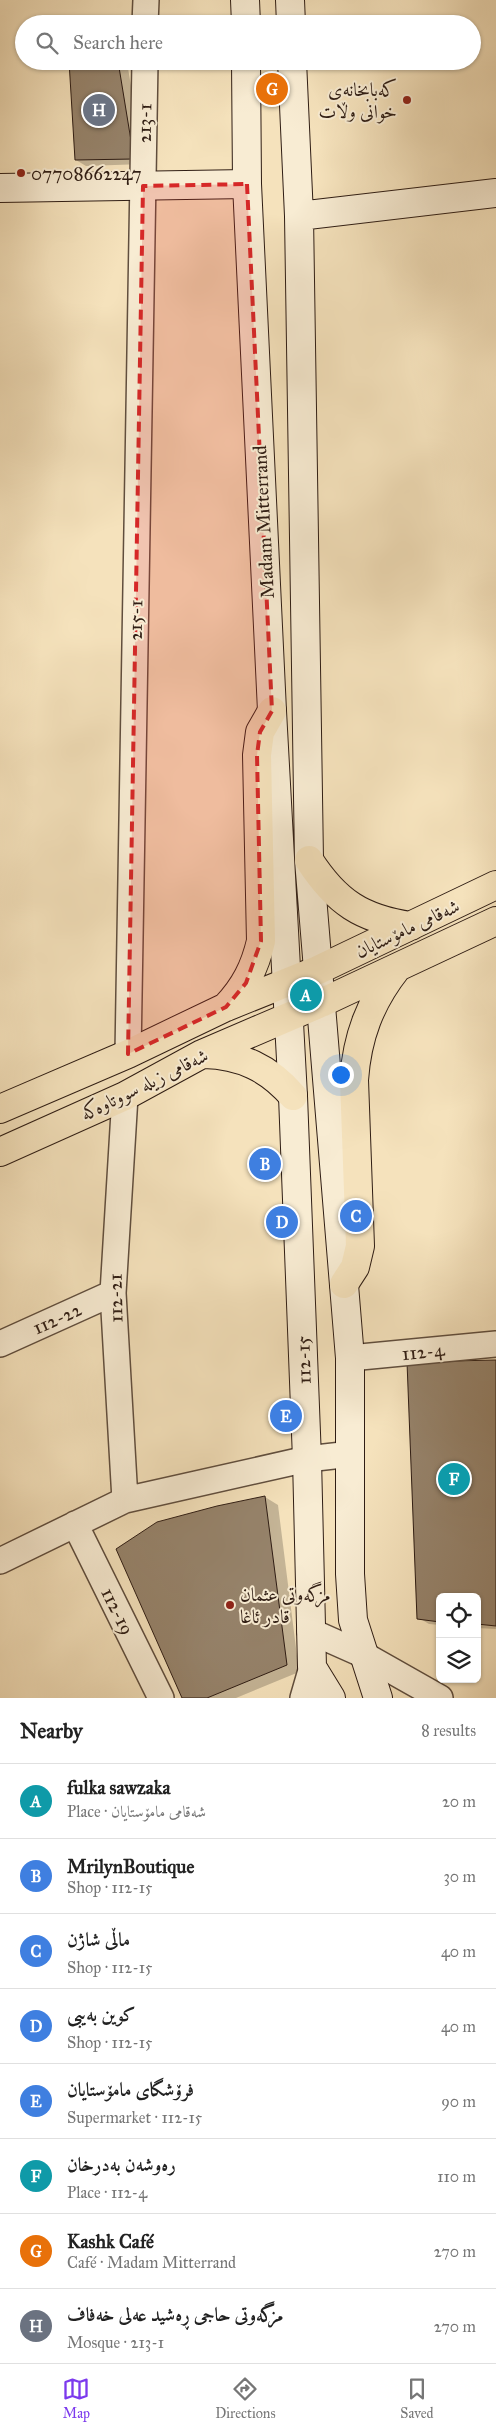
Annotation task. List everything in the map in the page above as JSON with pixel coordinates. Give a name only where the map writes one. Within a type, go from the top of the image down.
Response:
[{"type":"main road","points":[[245,0],[246,15]]},
{"type":"main road","points":[[290,0],[291,15]]},
{"type":"main road","name":"Madam Mitterrand","points":[[246,70],[247,184],[288,1017]]},
{"type":"main road","name":"Madam Mitterrand","points":[[292,70],[298,216],[309,860],[350,1358],[350,1574],[353,1620],[378,1698]]},
{"type":"main road","points":[[0,188],[247,184]]},
{"type":"main road","points":[[298,216],[496,193]]},
{"type":"main road","points":[[226,1007],[246,983],[253,969],[261,941],[256,755],[260,732],[272,712]]},
{"type":"main road","points":[[309,860],[340,900],[362,914],[386,922],[411,926]]},
{"type":"main road","name":"شەقامی مامۆستایان","points":[[286,984],[496,885]]},
{"type":"main road","name":"شەقامی مامۆستایان","points":[[288,1017],[496,921]]},
{"type":"main road","points":[[344,1284],[355,1267],[360,1246],[355,1062],[363,1026],[372,1005],[397,968]]},
{"type":"main road","name":"شەقامی زیلە سووتاوەکە","points":[[0,1109],[128,1054],[226,1007],[286,984]]},
{"type":"main road","name":"شەقامی زیلە سووتاوەکە","points":[[0,1152],[125,1096],[202,1054],[288,1017]]},
{"type":"main road","name":"112-15","points":[[288,1017],[293,1096],[307,1458],[312,1667],[331,1698]]},
{"type":"main road","points":[[202,1054],[237,1058],[253,1064],[282,1083],[293,1096]]},
{"type":"street","points":[[145,15],[146,0]]},
{"type":"street","name":"213-1","points":[[143,186],[145,70]]},
{"type":"street","name":"215-1","points":[[128,1054],[143,186]]},
{"type":"street","name":"112-21","points":[[125,1096],[113,1292],[125,1500]]},
{"type":"street","name":"112-22","points":[[0,1344],[113,1292]]},
{"type":"street","name":"112-4","points":[[350,1358],[496,1344]]},
{"type":"street","points":[[0,1560],[125,1500],[307,1458],[351,1454]]},
{"type":"street","name":"112-19","points":[[75,1524],[161,1698]]},
{"type":"street","points":[[310,1631],[364,1655],[440,1698]]},
{"type":"street","points":[[303,1698],[312,1667]]},
{"type":"highlighted area","points":[[247,184],[272,711],[260,732],[257,755],[261,941],[246,983],[226,1007],[128,1054],[143,186]]},
{"type":"building","points":[[70,70],[119,70],[134,159],[75,160]]},
{"type":"building","points":[[496,1360],[496,1626],[481,1624],[481,1593],[436,1593],[436,1621],[417,1619],[407,1362]]},
{"type":"building","points":[[265,1496],[287,1665],[207,1698],[182,1698],[116,1549],[157,1522],[217,1506]]},
{"type":"place","name":"Kashk Café","points":[[272,89]]},
{"type":"place","name":"کەبابخانەی خوانی وڵات","points":[[407,100]]},
{"type":"place","name":"مزگەوتی حاجی ڕەشید عەلی خەفاف","points":[[99,110]]},
{"type":"place","name":"07708662247","points":[[21,173]]},
{"type":"place","name":"fulka sawzaka","points":[[306,995]]},
{"type":"place","name":"MrilynBoutique","points":[[265,1164]]},
{"type":"place","name":"ماڵی شاژن","points":[[356,1216]]},
{"type":"place","name":"کوین بەیبی","points":[[282,1222]]},
{"type":"place","name":"فرۆشگای مامۆستایان","points":[[286,1416]]},
{"type":"place","name":"رەوشەن بەدرخان","points":[[454,1479]]},
{"type":"place","name":"مزگه‌وتی عثمان قادر ئاغا","points":[[230,1605]]}]
